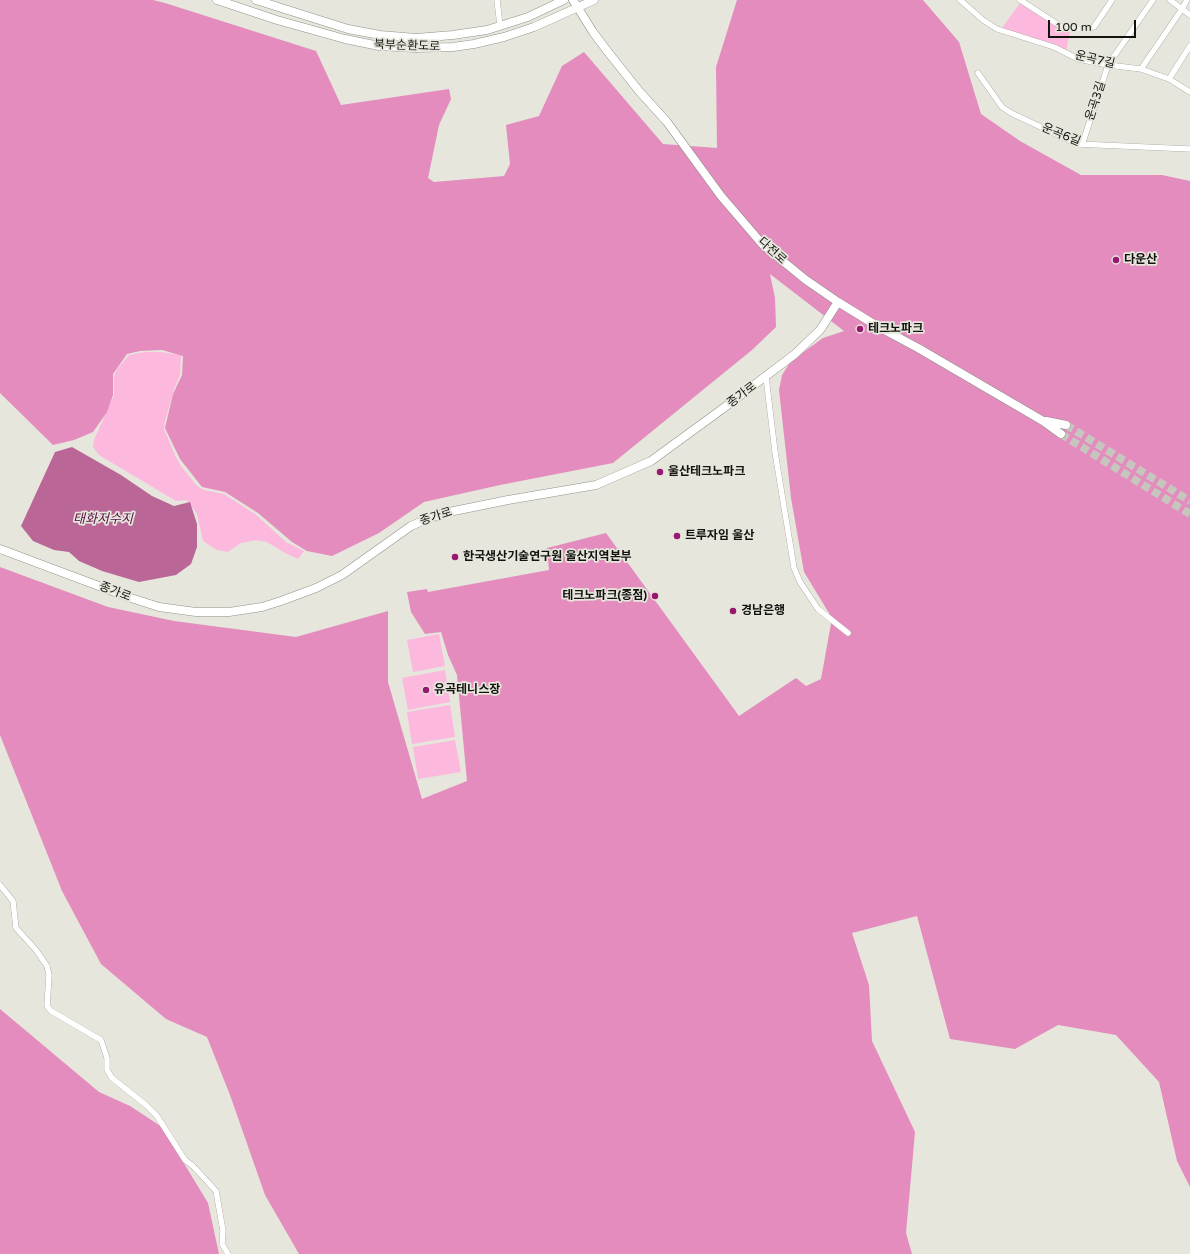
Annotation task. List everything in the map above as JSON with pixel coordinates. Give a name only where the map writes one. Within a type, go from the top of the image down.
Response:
[{"type":"main road","name":"북부순환도로","points":[[217,0],[276,20],[345,39],[379,46],[416,48],[454,47],[504,37],[534,27],[575,4],[594,0]]},
{"type":"main road","name":"북부순환도로","points":[[256,0],[348,29],[399,37],[434,37],[453,35],[500,26],[528,17],[564,0]]},
{"type":"main road","name":"다전로","points":[[575,4],[608,52],[639,91],[667,122],[721,196],[763,245],[806,280],[838,302],[1043,421],[1061,434]]},
{"type":"main road","name":"종가로","points":[[0,549],[133,599],[159,607],[176,610],[229,612],[262,607],[281,602],[316,588],[342,575],[410,526],[427,519],[449,512],[508,500],[596,485],[651,461],[795,354],[820,330],[838,302]]},
{"type":"main road","name":"다전로","points":[[1043,421],[1066,425]]},
{"type":"street","points":[[497,0],[500,26]]},
{"type":"street","name":"운곡7길","points":[[960,0],[983,20],[997,29],[1054,47],[1078,59],[1108,65],[1141,69],[1169,79],[1190,92]]},
{"type":"street","points":[[967,6],[972,0]]},
{"type":"street","points":[[1020,0],[1065,30],[1088,29],[1094,27],[1112,0]]},
{"type":"street","name":"운곡3길","points":[[1082,145],[1108,65],[1153,0]]},
{"type":"street","points":[[1170,0],[1190,15]]},
{"type":"street","points":[[1141,69],[1187,0]]},
{"type":"street","points":[[1169,79],[1190,46]]},
{"type":"street","name":"운곡6길","points":[[978,73],[1002,107],[1011,114],[1077,144],[1190,149]]},
{"type":"street","points":[[766,377],[775,452],[794,568],[800,582],[818,609],[848,633]]},
{"type":"street","points":[[0,885],[13,901],[16,928],[36,950],[47,966],[49,975],[47,1006],[51,1011],[101,1040],[107,1058],[107,1070],[110,1074],[146,1104],[157,1116],[185,1160],[193,1166],[216,1191],[223,1231],[222,1244],[228,1254]]},
{"type":"shaded area","points":[[0,0],[153,0],[165,3],[316,51],[341,105],[449,89],[451,99],[439,125],[428,178],[434,182],[504,176],[510,164],[506,125],[539,116],[562,66],[584,52],[663,144],[717,148],[716,67],[737,0],[923,0],[959,42],[981,114],[1020,141],[1081,175],[1162,175],[1190,181],[1190,1187],[1177,1161],[1159,1082],[1116,1035],[1058,1025],[1015,1049],[950,1039],[917,916],[852,933],[869,985],[872,1041],[915,1132],[906,1233],[912,1254],[299,1254],[265,1195],[230,1095],[207,1037],[166,1019],[101,964],[62,891],[0,735],[0,567],[108,607],[174,621],[296,637],[388,611],[388,682],[422,799],[467,781],[457,675],[448,655],[441,632],[425,634],[411,612],[407,592],[427,589],[428,592],[549,570],[547,548],[606,533],[739,716],[796,678],[806,686],[821,679],[832,618],[804,572],[791,498],[779,390],[782,375],[791,361],[823,338],[844,331],[770,274],[775,298],[776,327],[752,350],[613,463],[500,485],[424,502],[379,533],[332,556],[307,551],[292,542],[258,513],[225,492],[202,487],[180,459],[165,428],[173,394],[182,375],[183,356],[162,350],[140,351],[127,354],[113,374],[113,395],[107,412],[93,432],[74,440],[53,445],[0,393]]},
{"type":"shaded area","points":[[1020,3],[1061,30],[1070,32],[1066,52],[1002,28]]},
{"type":"shaded area","points":[[145,352],[161,352],[181,355],[180,375],[174,389],[164,429],[181,466],[197,486],[204,490],[224,494],[255,514],[286,542],[304,551],[298,559],[267,542],[256,540],[241,543],[228,552],[217,550],[203,541],[197,514],[187,500],[176,501],[99,455],[93,447],[94,440],[114,395],[114,376],[117,369],[129,355]]},
{"type":"shaded area","name":"유곡테니스장","points":[[439,634],[445,666],[413,672],[407,640]]},
{"type":"shaded area","name":"유곡테니스장","points":[[445,670],[450,702],[408,710],[402,678]]},
{"type":"shaded area","name":"유곡테니스장","points":[[450,705],[455,737],[412,744],[407,712]]},
{"type":"shaded area","points":[[455,740],[461,772],[418,779],[413,747]]},
{"type":"shaded area","points":[[0,1009],[99,1092],[130,1106],[162,1127],[208,1203],[219,1254],[0,1254]]},
{"type":"water","name":"태화저수지","points":[[72,447],[121,475],[152,496],[174,506],[190,502],[197,524],[197,547],[191,564],[176,575],[139,582],[102,571],[79,561],[69,552],[54,550],[33,541],[21,526],[55,452]]},
{"type":"tunnel","points":[[1066,425],[1190,501]]},
{"type":"tunnel","points":[[1061,434],[1190,514]]},
{"type":"place","name":"다운산","points":[[1116,260]]},
{"type":"place","name":"테크노파크","points":[[860,329]]},
{"type":"place","name":"울산테크노파크","points":[[660,472]]},
{"type":"place","name":"트루자임 울산","points":[[677,536]]},
{"type":"place","name":"한국생산기술연구원 울산지역본부","points":[[455,557]]},
{"type":"place","name":"테크노파크(종점)","points":[[655,596]]},
{"type":"place","name":"경남은행","points":[[733,611]]},
{"type":"place","name":"유곡테니스장","points":[[426,690]]}]
